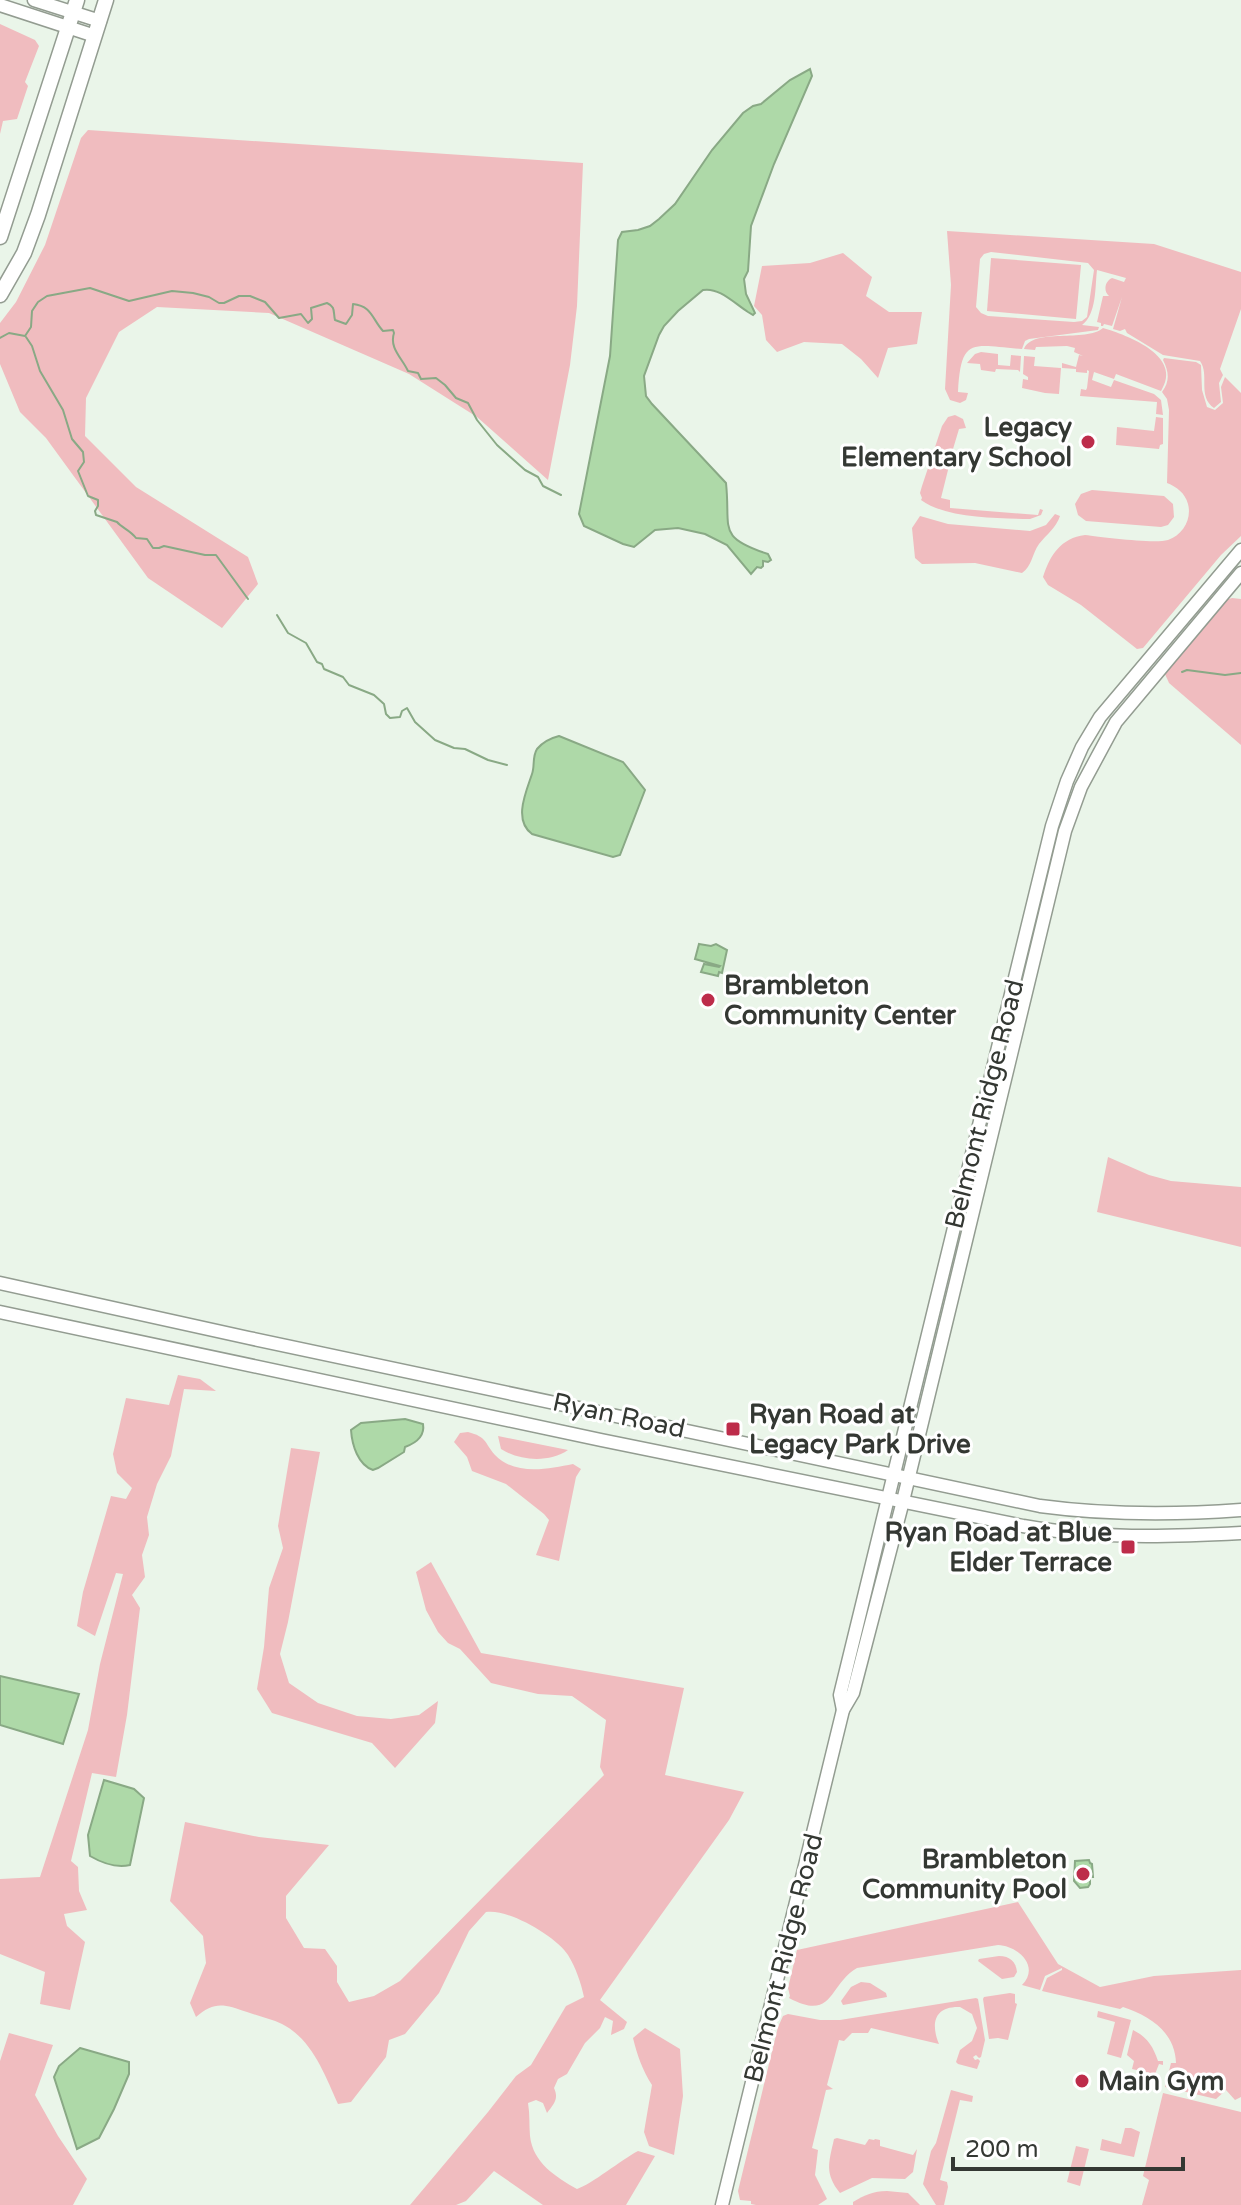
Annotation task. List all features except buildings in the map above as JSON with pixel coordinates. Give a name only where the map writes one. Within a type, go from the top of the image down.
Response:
[{"type":"main road","points":[[34,0],[75,6],[100,21]]},
{"type":"main road","points":[[0,295],[32,234],[106,0]]},
{"type":"main road","points":[[0,5],[95,36]]},
{"type":"main road","points":[[0,237],[75,6]]},
{"type":"main road","name":"Belmont Ridge Road","points":[[843,1710],[840,1695],[887,1498],[1043,859],[1067,781],[1100,717],[1241,550]]},
{"type":"main road","name":"Belmont Ridge Road","points":[[722,2205],[843,1710],[853,1693],[903,1501],[1071,813],[1093,762],[1116,722],[1241,573]]},
{"type":"main road","name":"Ryan Road","points":[[0,1283],[1016,1501],[1088,1512],[1169,1514],[1241,1510]]},
{"type":"main road","name":"Ryan Road","points":[[0,1312],[546,1428],[1058,1532],[1139,1537],[1241,1533]]},
{"type":"shaded area","points":[[0,24],[35,40],[39,46],[25,82],[28,86],[17,119],[3,121],[0,134]]},
{"type":"shaded area","points":[[810,69],[812,76],[751,226],[748,271],[744,279],[746,294],[755,313],[753,315],[721,293],[703,290],[664,326],[644,376],[646,396],[652,404],[726,483],[729,529],[733,536],[751,548],[768,554],[771,560],[763,561],[763,566],[757,567],[751,574],[727,545],[705,534],[678,528],[655,530],[634,547],[623,544],[584,526],[579,514],[610,356],[618,240],[622,232],[650,226],[675,204],[712,150],[743,113]]},
{"type":"shaded area","points":[[88,130],[583,163],[577,306],[570,365],[548,480],[477,417],[409,374],[269,313],[157,307],[119,332],[86,398],[85,436],[136,487],[248,557],[258,584],[222,628],[148,578],[46,438],[20,412],[0,364],[0,323],[16,302],[45,245],[81,138]]},
{"type":"shaded area","points":[[947,231],[1154,244],[1241,272],[1241,309],[1220,369],[1223,375],[1219,383],[1221,402],[1214,408],[1206,398],[1200,361],[1163,355],[1125,329],[1113,329],[1122,297],[1112,326],[1101,326],[1097,322],[1103,296],[1109,296],[1106,284],[1112,278],[1124,282],[1126,278],[1097,270],[1093,307],[1087,320],[1082,325],[1099,327],[1098,330],[1029,339],[1022,349],[972,348],[962,361],[960,374],[958,392],[968,393],[966,400],[960,403],[950,400],[945,389],[951,285]],"holes":[[[991,252],[1088,263],[1094,270],[1087,317],[1082,321],[988,316],[976,307],[980,259],[984,254]]]},
{"type":"shaded area","points":[[843,253],[872,277],[866,296],[889,312],[922,312],[917,344],[888,348],[878,378],[842,344],[804,342],[777,352],[766,340],[762,315],[754,306],[762,266],[810,263]]},
{"type":"shaded area","points":[[991,258],[1081,265],[1076,319],[987,311]]},
{"type":"shaded area","points":[[1103,328],[1150,349],[1165,367],[1166,379],[1161,391],[1116,374],[1114,379],[1094,372],[1092,380],[1111,387],[1114,380],[1154,394],[1161,400],[1163,415],[1156,414],[1157,402],[1080,396],[1081,389],[1087,388],[1089,371],[1076,372],[1076,369],[1062,368],[1062,363],[1076,367],[1079,355],[1083,356],[1074,352],[1075,348],[1024,349],[1029,342],[1038,339],[1085,335]]},
{"type":"shaded area","points":[[981,352],[998,354],[998,365],[1010,366],[1011,355],[1021,356],[1020,372],[981,370],[980,364],[967,363]]},
{"type":"shaded area","points":[[1024,356],[1035,357],[1034,366],[1061,368],[1059,394],[1022,388],[1023,379],[1028,380],[1023,374]]},
{"type":"shaded area","points":[[1164,358],[1201,365],[1202,390],[1207,407],[1215,410],[1223,403],[1221,387],[1225,377],[1241,393],[1241,536],[1221,555],[1143,648],[1137,649],[1081,605],[1048,585],[1043,577],[1058,549],[1077,537],[1161,541],[1173,538],[1185,526],[1189,515],[1187,500],[1167,483],[1169,410],[1162,392],[1168,376]]},
{"type":"shaded area","points":[[955,415],[963,419],[966,428],[959,429],[950,459],[956,463],[950,462],[941,498],[950,500],[950,508],[1038,515],[1040,509],[1043,510],[1041,515],[1030,519],[973,516],[944,511],[921,500],[920,493],[942,426],[948,417]]},
{"type":"shaded area","points":[[1156,417],[1163,418],[1163,444],[1159,449],[1116,445],[1117,427],[1154,431]]},
{"type":"shaded area","points":[[1092,490],[1164,496],[1173,504],[1174,517],[1168,525],[1161,527],[1086,521],[1078,515],[1075,504],[1081,494]]},
{"type":"shaded area","points":[[1055,514],[1060,516],[1056,524],[1039,544],[1022,573],[975,563],[922,564],[915,558],[912,528],[920,516],[948,524],[1030,531],[1046,525]]},
{"type":"shaded area","points":[[1241,599],[1241,745],[1169,683],[1165,674],[1166,669],[1226,600]]},
{"type":"shaded area","points":[[559,736],[623,762],[645,790],[620,855],[613,857],[532,834],[526,828],[522,814],[524,797],[533,771],[535,752],[550,739]]},
{"type":"shaded area","points":[[699,944],[716,944],[727,950],[722,973],[719,972],[718,976],[701,972],[704,964],[720,966],[695,959]]},
{"type":"shaded area","points":[[1108,1157],[1171,1181],[1241,1187],[1241,1247],[1097,1212]]},
{"type":"shaded area","points":[[178,1375],[200,1379],[216,1391],[184,1389],[171,1456],[157,1484],[147,1517],[149,1535],[142,1555],[145,1577],[132,1595],[140,1608],[116,1777],[92,1773],[71,1861],[78,1867],[79,1891],[87,1910],[64,1914],[67,1926],[85,1942],[70,2010],[40,2004],[45,1972],[0,1954],[0,1879],[40,1877],[88,1730],[100,1664],[123,1574],[116,1573],[95,1636],[77,1626],[83,1592],[111,1496],[126,1499],[132,1488],[117,1473],[113,1454],[126,1398],[169,1405]]},
{"type":"shaded area","points":[[405,1419],[423,1424],[419,1438],[405,1447],[404,1452],[378,1468],[373,1470],[363,1464],[354,1448],[351,1430],[361,1423]]},
{"type":"shaded area","points":[[468,1432],[482,1438],[495,1455],[512,1466],[532,1469],[573,1464],[581,1469],[576,1477],[559,1561],[536,1555],[549,1520],[544,1514],[506,1484],[472,1471],[467,1457],[454,1442],[460,1433]]},
{"type":"shaded area","points":[[498,1436],[568,1450],[543,1459],[526,1458],[501,1449]]},
{"type":"shaded area","points":[[291,1448],[320,1452],[280,1654],[289,1683],[318,1703],[357,1716],[391,1719],[419,1715],[438,1701],[435,1723],[395,1768],[372,1743],[272,1713],[257,1689],[269,1588],[283,1548],[278,1526]]},
{"type":"shaded area","points":[[431,1562],[481,1653],[684,1688],[665,1775],[744,1792],[729,1820],[600,2000],[627,2022],[624,2029],[611,2035],[613,2021],[605,2017],[567,2074],[558,2079],[554,2088],[555,2101],[547,2113],[543,2103],[536,2100],[528,2103],[530,2136],[536,2154],[554,2174],[577,2189],[638,2151],[655,2156],[626,2205],[543,2205],[494,2171],[466,2201],[456,2205],[410,2205],[516,2076],[531,2065],[566,2006],[584,1997],[568,1955],[554,1940],[519,1919],[507,1914],[486,1912],[469,1931],[439,1993],[405,2034],[389,2040],[386,2057],[351,2102],[338,2104],[309,2048],[282,2024],[226,2006],[208,2008],[196,2017],[190,2003],[206,1963],[203,1936],[170,1901],[185,1822],[259,1837],[329,1845],[286,1896],[286,1918],[304,1948],[325,1949],[337,1966],[337,1982],[349,2002],[374,1996],[400,1981],[604,1775],[600,1767],[606,1720],[572,1696],[538,1694],[491,1683],[460,1649],[448,1643],[438,1632],[426,1610],[416,1572]]},
{"type":"shaded area","points":[[0,1676],[79,1694],[63,1744],[0,1725]]},
{"type":"shaded area","points":[[104,1780],[134,1789],[144,1798],[130,1865],[110,1864],[90,1856],[88,1835]]},
{"type":"shaded area","name":"Brambleton Community Pool","points":[[1089,1860],[1093,1877],[1090,1877],[1088,1887],[1080,1888],[1074,1881],[1075,1861]]},
{"type":"shaded area","points":[[1018,1902],[1058,1964],[1100,1987],[1154,1976],[1241,1970],[1241,2097],[1235,2100],[1226,2090],[1216,2099],[1165,2087],[1171,2063],[1176,2063],[1175,2052],[1159,2027],[1143,2015],[1123,2007],[1120,2009],[1042,1991],[1047,1978],[1062,1968],[1045,1976],[1040,1990],[1022,1985],[1027,1978],[1028,1965],[1020,1953],[1006,1946],[857,1968],[823,2004],[815,2006],[789,1998],[788,1988],[797,1950]]},
{"type":"shaded area","points":[[999,1956],[1009,1958],[1014,1963],[1017,1972],[1014,1977],[1002,1979],[978,1961]]},
{"type":"shaded area","points":[[861,1982],[870,1983],[886,1993],[887,1997],[843,2005],[841,2001],[851,1987]]},
{"type":"shaded area","points":[[1015,1994],[1017,2004],[1008,2040],[989,2039],[983,1999]]},
{"type":"shaded area","points":[[976,1998],[985,2040],[981,2057],[973,2057],[980,2061],[977,2069],[956,2062],[960,2050],[972,2041],[977,2028],[972,2014],[960,2007],[944,2010],[936,2018],[939,2044],[871,2028],[868,2033],[852,2033],[844,2041],[839,2040],[827,2085],[833,2089],[826,2090],[812,2148],[818,2150],[815,2175],[827,2199],[818,2205],[756,2205],[740,2200],[738,2191],[783,2016],[840,2020]]},
{"type":"shaded area","points":[[1098,2011],[1131,2020],[1121,2058],[1107,2054],[1115,2022],[1097,2017]]},
{"type":"shaded area","points":[[645,2028],[680,2049],[683,2096],[674,2155],[649,2146],[644,2132],[652,2085],[633,2038]]},
{"type":"shaded area","points":[[1133,2030],[1149,2042],[1158,2061],[1163,2061],[1155,2074],[1132,2069],[1134,2061],[1127,2055]]},
{"type":"shaded area","points":[[9,2033],[53,2045],[35,2095],[87,2179],[73,2205],[0,2205],[0,2061]]},
{"type":"shaded area","points":[[80,2048],[129,2062],[129,2074],[99,2138],[77,2149],[54,2077],[59,2066]]},
{"type":"shaded area","points":[[951,2090],[973,2096],[972,2102],[960,2100],[940,2180],[947,2182],[948,2187],[944,2205],[936,2205],[923,2184]]},
{"type":"shaded area","points":[[1163,2093],[1241,2112],[1241,2205],[1142,2205],[1149,2180],[1143,2176]]},
{"type":"shaded area","points":[[1125,2128],[1140,2132],[1134,2157],[1100,2150],[1102,2139],[1121,2144]]},
{"type":"shaded area","points":[[834,2139],[865,2145],[869,2139],[880,2140],[880,2146],[913,2155],[917,2149],[913,2172],[905,2179],[872,2178],[840,2193],[829,2167]]},
{"type":"shaded area","points":[[1076,2146],[1089,2149],[1080,2186],[1067,2182]]},
{"type":"shaded area","points":[[887,2191],[908,2193],[920,2205],[853,2205],[865,2195]]},
{"type":"waterway","points":[[0,338],[9,333],[25,336],[31,327],[32,311],[47,296],[90,288],[129,301],[172,291],[209,297],[219,303],[239,296],[250,296],[265,302],[279,318],[301,314],[308,323],[312,319],[311,308],[327,303],[333,308],[335,320],[346,324],[352,315],[353,304],[359,305],[368,310],[383,331],[393,330],[393,343],[408,371],[418,373],[421,379],[436,378],[456,398],[468,403],[497,445],[525,470],[538,477],[543,486],[561,495]]},
{"type":"waterway","points":[[26,337],[40,371],[63,410],[72,439],[83,452],[84,462],[78,471],[88,496],[98,500],[96,515],[117,522],[136,538],[147,539],[153,548],[164,546],[216,555],[248,599]]},
{"type":"waterway","points":[[277,615],[288,633],[306,643],[324,669],[343,677],[349,685],[374,695],[384,704],[390,718],[400,717],[407,708],[415,722],[435,740],[507,765]]},
{"type":"waterway","points":[[1182,672],[1241,673]]},
{"type":"place","name":"Legacy Elementary School","points":[[1088,442]]},
{"type":"place","name":"Brambleton Community Center","points":[[708,1000]]},
{"type":"place","name":"Ryan Road at Legacy Park Drive","points":[[733,1429]]},
{"type":"place","name":"Ryan Road at Blue Elder Terrace","points":[[1128,1547]]},
{"type":"place","name":"Brambleton Community Pool","points":[[1083,1874]]},
{"type":"place","name":"Main Gym","points":[[1082,2081]]}]
